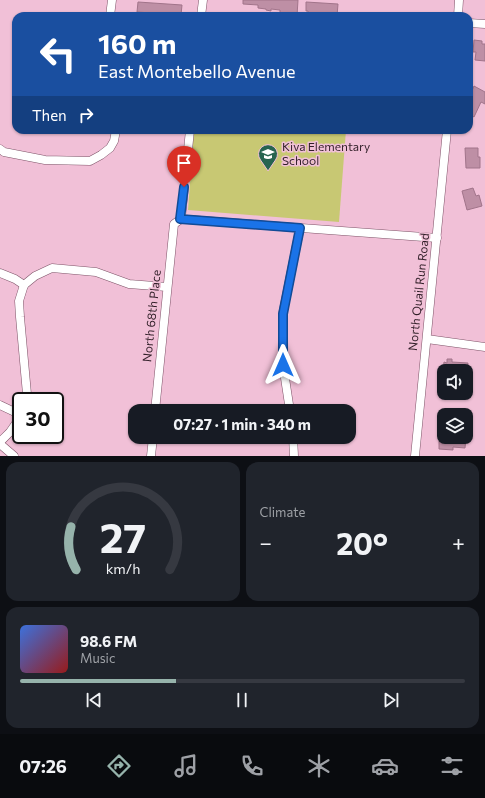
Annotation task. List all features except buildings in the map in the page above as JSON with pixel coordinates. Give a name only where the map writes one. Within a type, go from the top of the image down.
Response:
[{"type":"street","points":[[110,12],[112,0]]},
{"type":"street","points":[[458,12],[459,0]]},
{"type":"street","points":[[202,12],[204,1]]},
{"type":"street","points":[[473,23],[485,24]]},
{"type":"street","points":[[0,150],[45,160],[90,161],[102,155],[110,148],[114,141],[115,134]]},
{"type":"street","name":"North 68th Place","points":[[156,404],[167,287],[189,134]]},
{"type":"street","name":"North Quail Run Road","points":[[415,456],[447,134]]},
{"type":"street","points":[[177,221],[437,238]]},
{"type":"street","points":[[289,404],[283,365],[283,314],[300,228]]},
{"type":"street","points":[[27,392],[20,301],[24,286],[35,276],[52,268],[96,272],[129,284],[167,287]]},
{"type":"street","points":[[0,273],[15,279],[24,286]]},
{"type":"street","points":[[427,339],[485,347]]},
{"type":"street","points":[[0,405],[12,411]]},
{"type":"street","points":[[12,429],[0,443],[14,456]]},
{"type":"street","points":[[151,456],[152,444]]},
{"type":"street","points":[[293,444],[294,456]]},
{"type":"shaded area","name":"Kiva Elementary School","points":[[194,134],[346,134],[339,222],[188,210]]},
{"type":"place","name":"Kiva Elementary School","points":[[268,171]]},
{"type":"route","points":[[184,187],[180,219],[300,228],[283,314],[283,365]]}]
